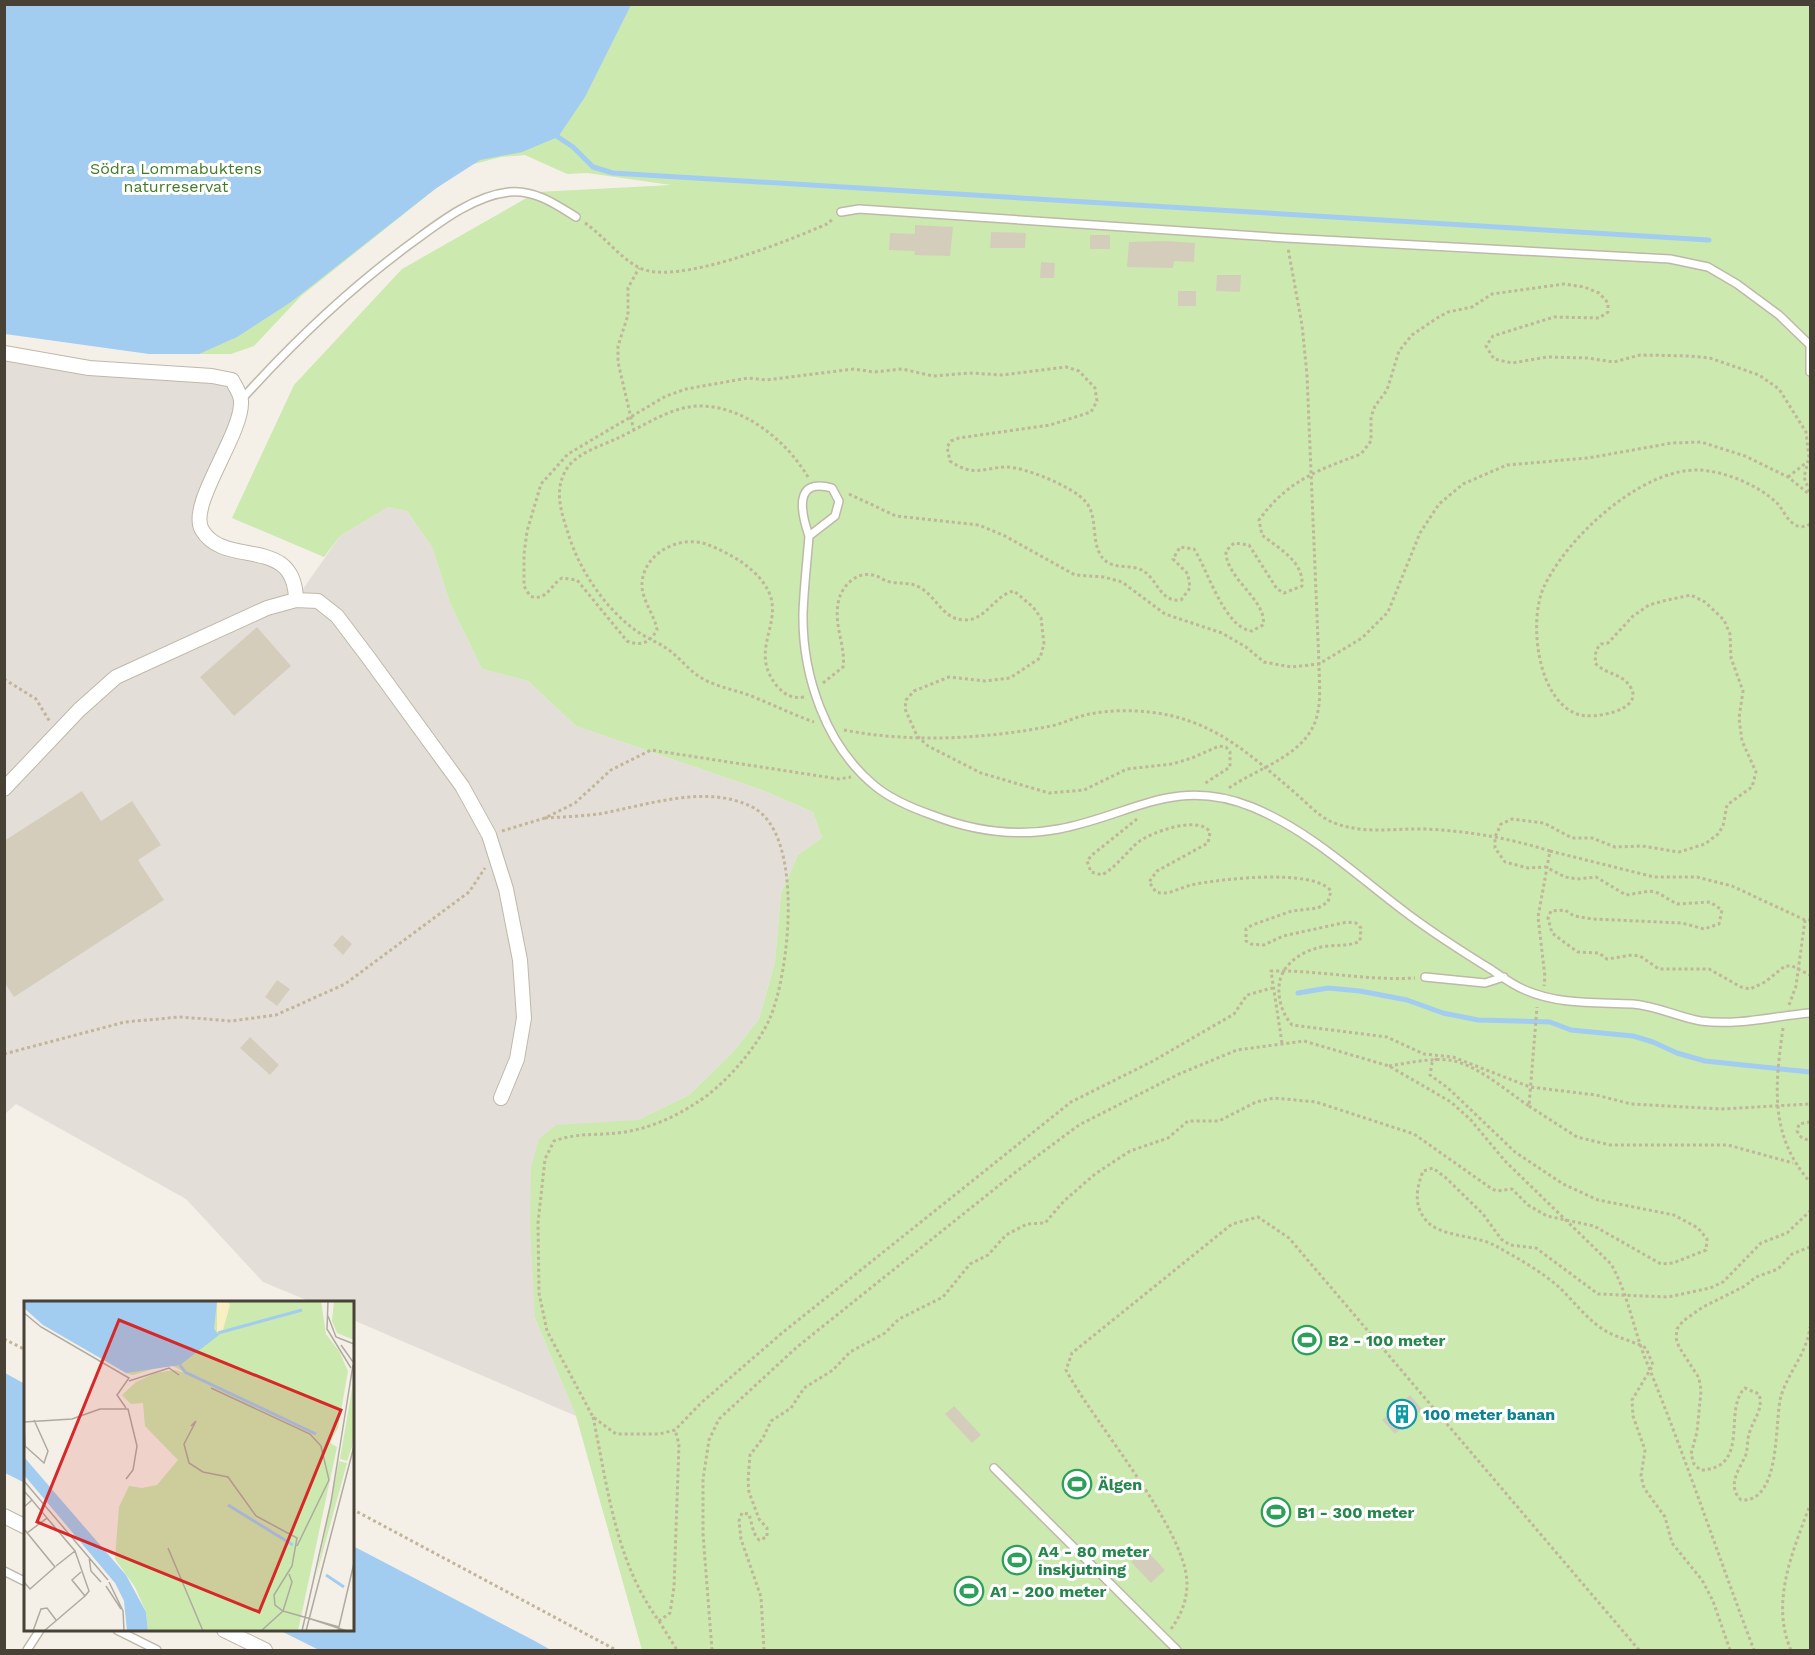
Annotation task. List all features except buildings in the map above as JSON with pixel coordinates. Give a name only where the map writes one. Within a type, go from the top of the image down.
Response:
[{"type":"street","points":[[4,353],[89,368],[212,376],[232,380],[242,399],[239,420],[199,515],[201,530],[213,542],[264,555],[289,570],[296,583],[296,600]]},
{"type":"street","points":[[4,789],[116,677],[267,608],[296,600],[318,602],[337,616],[462,786],[489,835],[506,889],[519,960],[524,1018],[517,1059],[501,1098]]},
{"type":"street","points":[[4,1516],[24,1526]]},
{"type":"street","points":[[228,1631],[265,1650]]},
{"type":"lane","points":[[242,399],[324,313],[379,266],[438,223],[485,197],[512,192],[547,199],[576,217]]},
{"type":"lane","points":[[841,212],[859,209],[1286,238],[1670,259],[1708,267],[1779,315],[1810,345],[1810,372]]},
{"type":"lane","points":[[809,536],[834,516],[839,501],[832,488],[820,484],[812,486],[801,504],[809,536],[803,616],[813,689],[829,727],[848,758],[875,786],[902,804],[983,831],[1021,832],[1059,829],[1158,800],[1193,794],[1218,795],[1282,822],[1332,854],[1415,920],[1523,990],[1589,1004],[1634,1004],[1700,1021],[1733,1022],[1810,1013]]},
{"type":"lane","points":[[1425,977],[1485,983],[1504,977]]},
{"type":"lane","points":[[994,1468],[1177,1650]]},
{"type":"lane","points":[[4,1571],[24,1581]]},
{"type":"lane","points":[[27,1650],[39,1631]]},
{"type":"lane","points":[[121,1631],[157,1650]]},
{"type":"path","points":[[576,217],[595,230],[639,268],[658,273],[695,269],[804,234],[827,224],[841,212]]},
{"type":"path","points":[[1218,795],[1292,752],[1310,735],[1318,711],[1319,664],[1302,326],[1286,238]]},
{"type":"path","points":[[634,431],[618,362],[618,346],[628,315],[628,288],[639,268]]},
{"type":"path","points":[[1193,794],[1230,767],[1230,752],[1226,747],[1219,746],[1172,764],[1127,769],[1084,790],[1049,793],[981,773],[928,746],[917,736],[905,709],[906,700],[914,691],[949,677],[985,681],[1010,678],[1040,658],[1044,644],[1041,618],[1033,607],[1014,591],[1004,593],[982,615],[973,620],[962,620],[951,617],[922,589],[910,584],[890,582],[872,574],[851,580],[845,586],[838,603],[837,630],[844,660],[843,667],[838,674],[813,689],[808,697],[796,698],[787,695],[774,682],[767,668],[765,655],[772,611],[767,590],[744,564],[719,549],[699,542],[681,541],[667,547],[655,557],[645,571],[642,585],[657,630],[652,639],[635,645],[627,641],[577,580],[562,578],[541,598],[530,596],[524,586],[527,531],[541,484],[568,454],[666,396],[686,389],[748,378],[766,380],[854,369],[874,372],[902,369],[933,376],[970,373],[1002,375],[1066,367],[1079,371],[1088,379],[1098,394],[1095,407],[1091,412],[1050,424],[959,438],[951,441],[947,447],[950,461],[966,470],[979,472],[1008,467],[1021,469],[1077,494],[1090,509],[1095,540],[1101,557],[1118,567],[1144,571],[1153,579],[1165,597],[1173,601],[1181,600],[1191,588],[1188,574],[1173,559],[1175,552],[1180,547],[1194,549],[1225,609],[1238,624],[1252,631],[1263,624],[1263,612],[1230,567],[1226,551],[1234,543],[1249,545],[1277,589],[1284,593],[1302,586],[1303,579],[1293,561],[1262,535],[1259,520],[1272,504],[1298,480],[1361,454],[1368,448],[1373,434],[1371,417],[1375,406],[1388,390],[1399,351],[1412,335],[1448,312],[1472,308],[1492,294],[1564,284],[1599,293],[1608,303],[1608,312],[1599,318],[1554,317],[1493,336],[1486,346],[1494,358],[1512,363],[1548,357],[1587,358],[1614,362],[1641,355],[1690,356],[1710,358],[1759,375],[1779,389],[1802,422],[1809,442],[1810,457],[1804,477],[1810,494]]},
{"type":"path","points":[[812,486],[795,456],[773,435],[727,411],[698,406],[669,413],[579,456],[563,475],[559,503],[570,538],[587,576],[611,606],[637,631],[668,649],[697,675],[723,688],[754,697],[786,712],[829,727],[861,734],[917,736],[1007,733],[1053,726],[1091,714],[1147,711],[1173,716],[1209,728],[1244,747],[1329,821],[1356,830],[1424,829],[1517,840],[1550,851],[1654,877],[1697,877],[1732,886],[1805,920],[1810,920]]},
{"type":"path","points":[[837,494],[850,494],[896,516],[979,525],[1005,536],[1076,575],[1104,577],[1122,582],[1165,614],[1222,633],[1246,647],[1264,662],[1291,667],[1319,664],[1362,638],[1388,612],[1420,533],[1439,504],[1463,484],[1507,465],[1588,458],[1672,443],[1701,442],[1746,456],[1788,477],[1810,494]]},
{"type":"path","points":[[1788,477],[1810,457]]},
{"type":"path","points":[[1810,524],[1801,527],[1794,524],[1768,496],[1729,476],[1698,470],[1673,474],[1636,491],[1593,521],[1555,567],[1537,608],[1537,648],[1550,688],[1562,704],[1576,714],[1596,717],[1614,712],[1627,705],[1633,697],[1633,690],[1622,676],[1600,668],[1594,657],[1596,650],[1608,643],[1633,616],[1649,605],[1682,596],[1699,598],[1724,620],[1730,634],[1731,658],[1740,677],[1743,691],[1739,718],[1742,741],[1756,772],[1755,780],[1747,792],[1727,805],[1724,810],[1723,826],[1718,834],[1693,850],[1679,852],[1642,846],[1616,847],[1592,838],[1565,836],[1544,823],[1512,819],[1501,824],[1495,848],[1505,862],[1528,868],[1546,867],[1571,878],[1596,877],[1626,895],[1658,892],[1677,904],[1710,902],[1722,910],[1719,924],[1704,929],[1682,923],[1593,919],[1574,916],[1565,910],[1551,911],[1548,918],[1552,933],[1578,952],[1599,953],[1607,959],[1640,956],[1659,969],[1709,969],[1750,989],[1765,982],[1785,966],[1810,975]]},
{"type":"path","points":[[4,679],[36,699],[57,734]]},
{"type":"path","points":[[489,835],[545,818],[575,803],[611,770],[651,750],[839,779],[865,776]]},
{"type":"path","points":[[545,818],[596,814],[700,796],[722,796],[756,809],[773,829],[783,857],[790,911],[784,971],[769,1019],[735,1070],[698,1103],[656,1124],[625,1132],[572,1134],[554,1141],[544,1158],[538,1223],[539,1293],[547,1332],[593,1417],[612,1515],[625,1563],[677,1650]]},
{"type":"path","points":[[1158,800],[1100,847],[1087,861],[1087,868],[1096,875],[1102,875],[1114,868],[1138,843],[1149,836],[1169,828],[1200,824],[1210,832],[1208,843],[1157,871],[1149,882],[1156,892],[1168,893],[1198,884],[1254,877],[1319,881],[1331,891],[1328,902],[1318,908],[1292,911],[1252,925],[1246,928],[1246,941],[1251,945],[1264,945],[1283,936],[1347,922],[1356,923],[1361,928],[1363,935],[1360,941],[1353,945],[1326,946],[1310,951],[1289,963],[1282,971],[1278,990],[1280,1002],[1286,1018],[1292,1025],[1387,1037],[1424,1054],[1453,1057],[1530,1087],[1596,1095],[1631,1104],[1721,1109],[1810,1104]]},
{"type":"path","points":[[1529,1106],[1536,1009],[1542,995],[1545,976],[1538,916],[1550,851]]},
{"type":"path","points":[[4,1054],[125,1022],[180,1017],[231,1021],[276,1015],[345,984],[469,892],[495,854]]},
{"type":"path","points":[[1805,920],[1796,986],[1785,1017],[1779,1056],[1778,1083],[1779,1128],[1793,1163],[1810,1182]]},
{"type":"path","points":[[1282,1043],[1271,972],[1391,980],[1425,977]]},
{"type":"path","points":[[593,1417],[616,1434],[659,1434],[675,1430],[701,1403],[782,1333],[1071,1102],[1153,1061],[1234,1014],[1247,995],[1272,988]]},
{"type":"path","points":[[712,1650],[703,1534],[703,1479],[709,1440],[719,1419],[797,1347],[1017,1171],[1079,1125],[1179,1074],[1227,1054],[1260,1045],[1304,1041],[1389,1066],[1451,1102],[1470,1119],[1505,1161],[1611,1264],[1623,1285],[1641,1346],[1671,1419],[1754,1650]]},
{"type":"path","points":[[764,1650],[761,1597],[741,1539],[739,1521],[742,1513],[749,1514],[756,1537],[759,1540],[767,1538],[767,1528],[759,1519],[749,1492],[748,1482],[750,1455],[763,1438],[767,1426],[776,1416],[791,1408],[804,1388],[833,1370],[850,1352],[885,1333],[899,1319],[943,1297],[970,1264],[988,1255],[1016,1228],[1049,1220],[1071,1193],[1130,1150],[1168,1138],[1188,1121],[1219,1121],[1256,1102],[1293,1098],[1348,1111],[1414,1134],[1492,1189],[1512,1190],[1547,1216],[1594,1226],[1661,1264],[1699,1255],[1708,1247],[1704,1234],[1689,1221],[1647,1208],[1584,1195],[1515,1152],[1448,1088],[1430,1075],[1429,1070],[1439,1057]]},
{"type":"path","points":[[1389,1066],[1450,1060],[1471,1068],[1577,1137],[1610,1145],[1728,1145],[1793,1163]]},
{"type":"path","points":[[1810,1122],[1799,1124],[1797,1131],[1801,1137],[1810,1141]]},
{"type":"path","points":[[1641,1346],[1604,1330],[1575,1306],[1560,1288],[1508,1252],[1483,1239],[1442,1232],[1431,1226],[1424,1218],[1416,1197],[1423,1171],[1433,1168],[1446,1178],[1483,1214],[1501,1239],[1510,1245],[1536,1248],[1598,1294],[1682,1296],[1723,1282],[1761,1243],[1787,1233],[1810,1211]]},
{"type":"path","points":[[1165,1638],[1182,1613],[1187,1583],[1180,1551],[1147,1495],[1078,1394],[1066,1370],[1072,1353],[1187,1258],[1232,1224],[1258,1217],[1289,1238],[1639,1650]]},
{"type":"path","points":[[1810,1247],[1792,1254],[1778,1269],[1756,1277],[1745,1286],[1703,1307],[1677,1329],[1676,1338],[1679,1347],[1699,1378],[1701,1391],[1697,1432],[1691,1454],[1694,1464],[1700,1470],[1710,1470],[1720,1464],[1735,1440],[1739,1393],[1745,1388],[1759,1394],[1759,1413],[1749,1432],[1745,1456],[1736,1472],[1734,1488],[1741,1500],[1749,1500],[1760,1493],[1773,1464],[1781,1394],[1806,1347],[1810,1327]]},
{"type":"path","points":[[4,1339],[24,1349]]},
{"type":"path","points":[[1651,1372],[1632,1400],[1633,1416],[1645,1450],[1641,1476],[1644,1488],[1665,1517],[1671,1543],[1697,1573],[1713,1601],[1730,1650]]},
{"type":"path","points":[[658,1621],[670,1613],[674,1587],[679,1444],[675,1430]]},
{"type":"path","points":[[1791,1650],[1782,1611],[1787,1570],[1810,1505]]},
{"type":"path","points":[[354,1510],[615,1650]]},
{"type":"shaded area","points":[[5,353],[232,380],[242,399],[209,486],[201,529],[289,570],[296,599],[340,536],[388,507],[407,511],[432,547],[450,603],[482,669],[528,681],[576,726],[762,790],[813,812],[822,838],[798,855],[781,893],[775,962],[759,1019],[733,1052],[689,1095],[638,1120],[609,1123],[535,1318],[576,1416],[354,1320],[354,1301],[309,1301],[263,1282],[186,1199],[16,1104],[5,1114]]},
{"type":"green space","name":"Södra Lommabuktens naturreservat","points":[[4,5],[1810,5],[1810,1650],[642,1650],[576,1416],[535,1318],[530,1223],[531,1168],[539,1139],[556,1125],[638,1120],[689,1095],[733,1052],[759,1019],[775,962],[781,893],[798,855],[822,838],[813,812],[762,790],[576,726],[528,681],[482,669],[450,603],[432,547],[407,511],[388,507],[340,536],[324,557],[232,518],[294,385],[402,269],[537,192],[671,185],[587,173],[567,174],[525,155],[501,157],[474,164],[456,173],[301,296],[254,346],[231,354],[196,354],[97,346]]},
{"type":"water","points":[[4,5],[631,5],[585,97],[558,137],[522,152],[480,160],[435,189],[291,302],[237,337],[199,354],[149,354],[5,334]]},
{"type":"water","points":[[5,1373],[24,1383],[24,1482],[5,1473]]},
{"type":"water","points":[[354,1547],[551,1650],[319,1650],[281,1631],[354,1631]]},
{"type":"waterway","points":[[558,137],[573,147],[593,167],[613,173],[1709,240]]},
{"type":"waterway","points":[[1298,993],[1328,988],[1360,991],[1407,1000],[1443,1013],[1478,1020],[1550,1022],[1571,1030],[1633,1036],[1705,1061],[1810,1072]]},
{"type":"place","name":"B2 - 100 meter","points":[[1307,1340]]},
{"type":"place","name":"100 meter banan","points":[[1402,1414]]},
{"type":"place","name":"Älgen","points":[[1077,1484]]},
{"type":"place","name":"B1 - 300 meter","points":[[1276,1512]]},
{"type":"place","name":"A4 - 80 meter inskjutning","points":[[1017,1560]]},
{"type":"place","name":"A1 - 200 meter","points":[[969,1591]]}]
